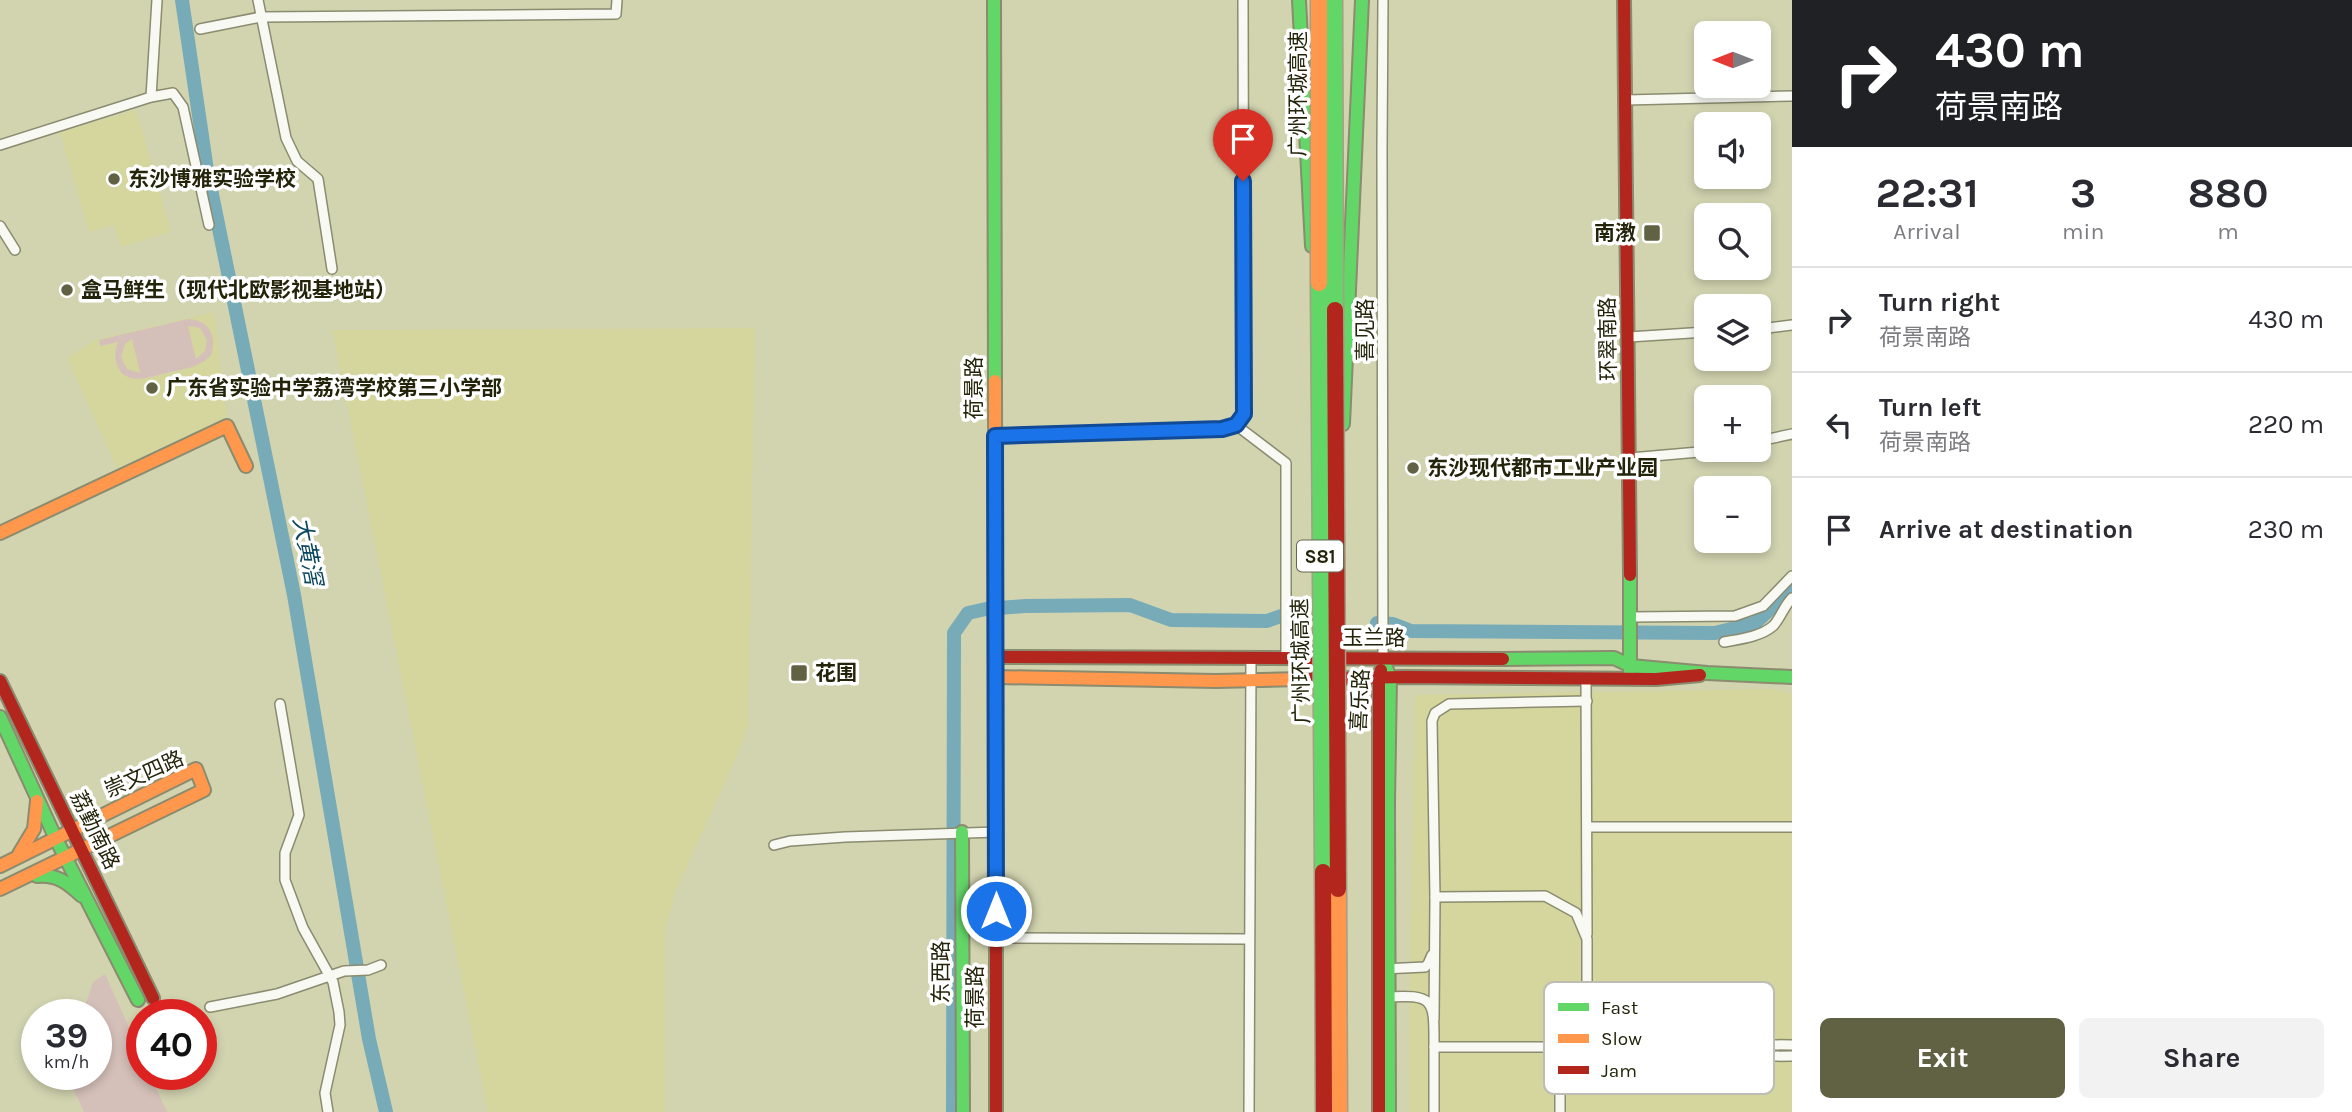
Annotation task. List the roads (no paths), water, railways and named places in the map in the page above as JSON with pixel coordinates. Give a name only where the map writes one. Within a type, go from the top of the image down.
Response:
[{"type":"main road","name":"荷景路","points":[[995,0],[996,1112]]},
{"type":"main road","points":[[1299,0],[1315,297],[1319,483]]},
{"type":"main road","name":"广州环城高速","points":[[1319,0],[1319,483],[1323,699],[1324,1112]]},
{"type":"main road","name":"广州环城高速","points":[[1334,0],[1339,1112]]},
{"type":"main road","points":[[1353,0],[1353,201]]},
{"type":"main road","points":[[1335,556],[1362,0]]},
{"type":"main road","name":"环翠南路","points":[[1624,0],[1630,666]]},
{"type":"main road","points":[[0,533],[227,426],[246,466]]},
{"type":"main road","name":"玉兰路","points":[[997,657],[1383,660],[1614,658],[1630,666]]},
{"type":"main road","points":[[1590,678],[1594,658]]},
{"type":"main road","name":"喜乐路","points":[[1380,1112],[1384,997],[1383,660]]},
{"type":"main road","name":"玉兰路","points":[[997,677],[1096,680],[1590,678],[1630,666],[1792,677]]},
{"type":"main road","name":"荔勤南路","points":[[0,681],[82,850],[145,999],[87,901],[0,717]]},
{"type":"main road","name":"崇文四路","points":[[1,883],[23,878],[204,790],[197,769],[7,862]]},
{"type":"main road","points":[[7,862],[29,842],[35,831],[36,793]]},
{"type":"main road","name":"东西路","points":[[962,832],[962,1112]]},
{"type":"main road","points":[[23,878],[48,874],[58,877],[87,901]]},
{"type":"main road","name":"喜乐路","points":[[1384,997],[1390,1112]]},
{"type":"street","points":[[151,97],[157,0]]},
{"type":"street","points":[[258,0],[286,138],[297,161],[318,179],[332,269]]},
{"type":"street","points":[[200,29],[261,17],[616,14],[617,0]]},
{"type":"street","points":[[995,436],[1222,429],[1236,425],[1244,414],[1243,0]]},
{"type":"street","name":"喜见路","points":[[1383,0],[1383,660]]},
{"type":"street","points":[[0,145],[151,97],[173,93],[183,107],[209,225]]},
{"type":"street","points":[[1626,100],[1792,96]]},
{"type":"street","points":[[0,226],[15,250]]},
{"type":"street","points":[[1771,328],[1792,325]]},
{"type":"street","points":[[1629,337],[1694,333]]},
{"type":"street","points":[[1236,425],[1286,463],[1286,659]]},
{"type":"street","points":[[1771,438],[1792,434]]},
{"type":"street","points":[[1630,458],[1694,452]]},
{"type":"street","points":[[1763,606],[1792,576]]},
{"type":"street","points":[[1724,642],[1755,635],[1773,625],[1783,607],[1792,598]]},
{"type":"street","points":[[1631,619],[1735,615],[1763,606],[1783,607]]},
{"type":"street","points":[[1248,1112],[1251,659]]},
{"type":"street","points":[[1587,982],[1587,701],[1590,678]]},
{"type":"street","points":[[1434,1112],[1432,721],[1435,712],[1449,704],[1587,701]]},
{"type":"street","points":[[280,704],[299,815],[285,853],[285,880],[303,928],[330,975],[340,1019],[325,1093],[328,1112]]},
{"type":"street","points":[[1588,827],[1792,827]]},
{"type":"street","points":[[774,845],[824,838],[997,832]]},
{"type":"street","points":[[1435,897],[1545,896],[1576,913],[1587,939]]},
{"type":"street","points":[[996,938],[1248,939]]},
{"type":"street","points":[[1384,969],[1425,967],[1429,964],[1434,947]]},
{"type":"street","points":[[217,1006],[276,994],[330,975],[368,970],[381,965]]},
{"type":"street","points":[[1384,997],[1421,998],[1433,1008],[1434,1019]]},
{"type":"street","points":[[1774,1045],[1792,1045]]},
{"type":"street","points":[[1434,1047],[1544,1046]]},
{"type":"street","points":[[1774,1056],[1792,1056]]},
{"type":"street","points":[[1560,1094],[1560,1112]]},
{"type":"waterway","name":"大黄滘","points":[[182,0],[207,170],[294,595],[369,1039],[386,1112]]},
{"type":"waterway","points":[[1377,623],[1393,624],[1411,631],[1715,633],[1755,623],[1792,589]]},
{"type":"waterway","points":[[953,1112],[954,633],[968,613],[1025,606],[1130,605],[1171,620],[1267,621],[1281,616]]},
{"type":"place","name":"东沙博雅实验学校","points":[[114,179]]},
{"type":"place","name":"南漖","points":[[1652,233]]},
{"type":"place","name":"盒马鲜生（现代北欧影视基地站）","points":[[67,290]]},
{"type":"place","name":"广东省实验中学荔湾学校第三小学部","points":[[152,388]]},
{"type":"place","name":"东沙现代都市工业产业园","points":[[1413,468]]},
{"type":"place","name":"花围","points":[[799,673]]}]
